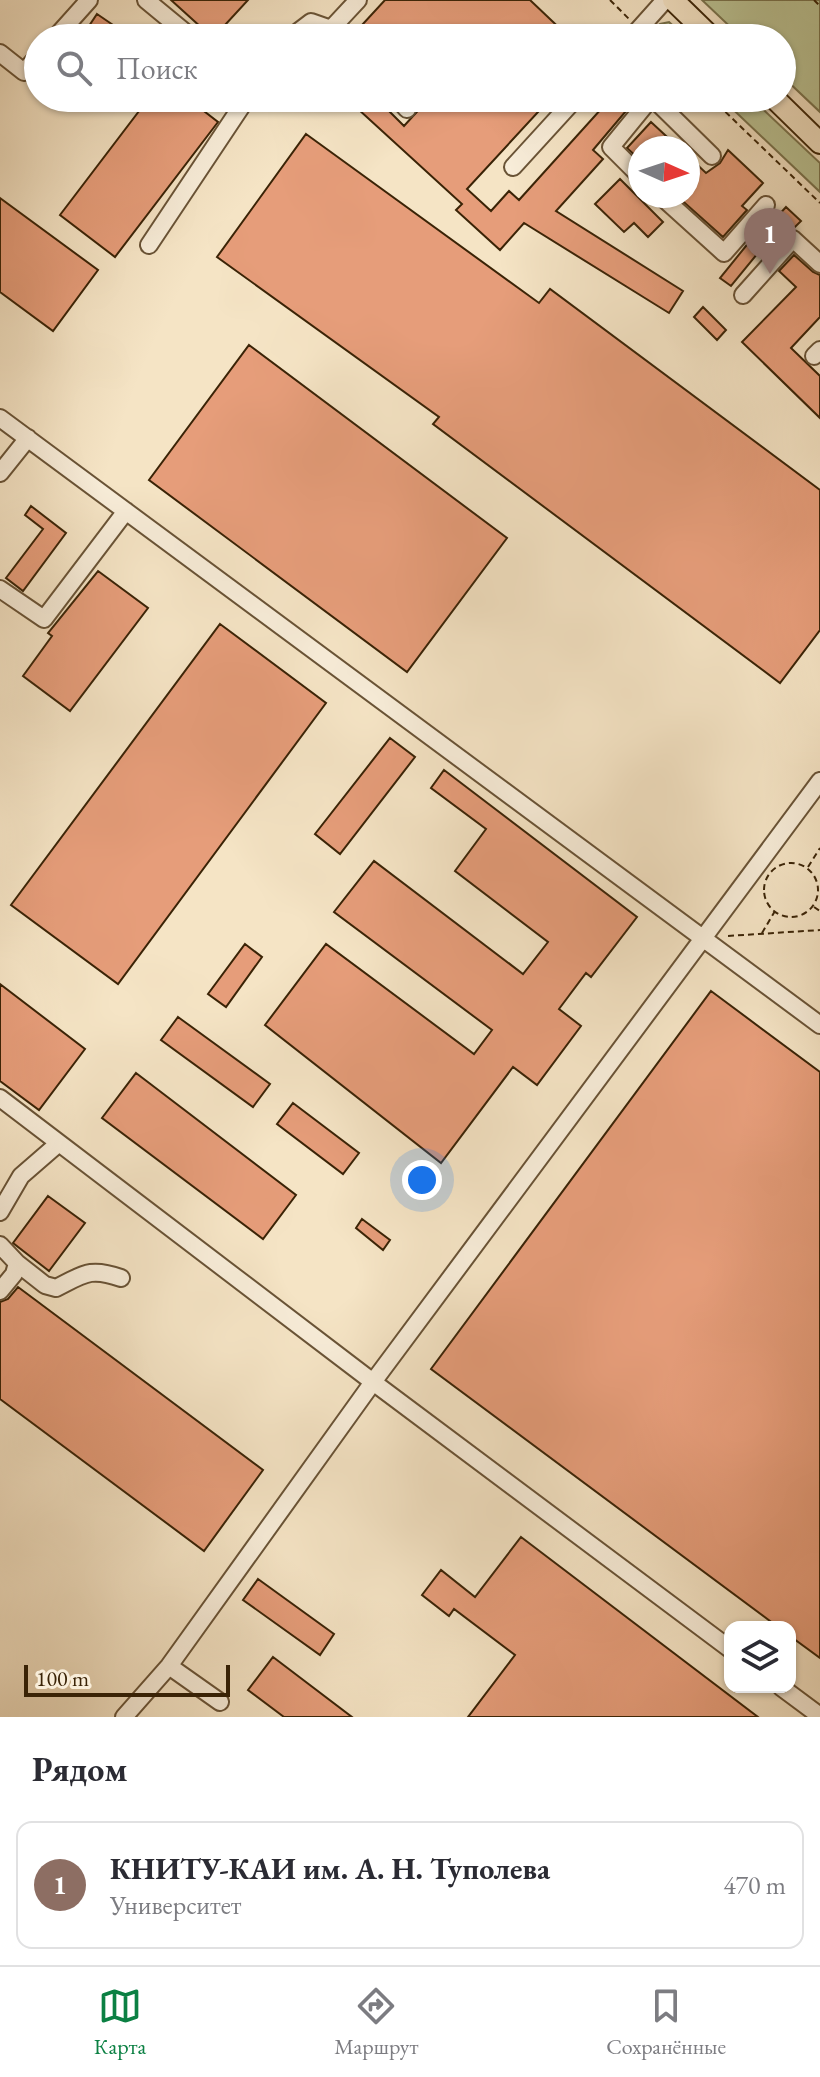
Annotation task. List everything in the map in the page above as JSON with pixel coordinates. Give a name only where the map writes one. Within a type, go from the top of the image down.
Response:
[{"type":"main road","points":[[673,0],[696,24]]},
{"type":"main road","points":[[788,112],[820,143]]},
{"type":"lane","points":[[68,24],[89,0]]},
{"type":"lane","points":[[146,0],[175,24]]},
{"type":"lane","points":[[342,24],[358,0]]},
{"type":"lane","points":[[644,24],[665,0]]},
{"type":"lane","points":[[0,53],[24,72]]},
{"type":"lane","points":[[149,245],[238,112]]},
{"type":"lane","points":[[513,167],[563,112]]},
{"type":"lane","points":[[628,164],[611,147],[640,112]]},
{"type":"lane","points":[[666,112],[712,156]]},
{"type":"lane","points":[[674,208],[724,253],[766,205]]},
{"type":"lane","points":[[743,295],[793,239],[820,264]]},
{"type":"lane","points":[[0,418],[820,1025]]},
{"type":"lane","points":[[0,473],[28,438]]},
{"type":"lane","points":[[0,589],[44,619],[126,511]]},
{"type":"lane","points":[[124,1717],[169,1666],[373,1382],[820,781]]},
{"type":"lane","points":[[0,1098],[724,1645]]},
{"type":"lane","points":[[0,1212],[21,1176],[59,1143]]},
{"type":"lane","points":[[0,1245],[45,1285],[56,1288],[100,1270],[121,1278]]},
{"type":"lane","points":[[0,1291],[14,1274],[17,1263]]},
{"type":"lane","points":[[169,1666],[220,1702]]},
{"type":"lane","points":[[789,1693],[820,1716]]},
{"type":"path","points":[[814,0],[820,6]]},
{"type":"path","points":[[726,112],[820,203]]},
{"type":"path","points":[[807,868],[820,848]]},
{"type":"path","points":[[787,863],[807,868],[817,881],[817,898],[813,906],[799,916],[791,917],[775,911],[764,894],[769,874],[787,863]]},
{"type":"path","points":[[813,906],[820,911]]},
{"type":"path","points":[[762,934],[775,911]]},
{"type":"path","points":[[703,938],[820,930]]},
{"type":"green space","points":[[702,0],[820,0],[820,112],[796,89],[796,24],[727,24]]},
{"type":"green space","points":[[736,112],[766,112],[820,163],[820,192]]},
{"type":"building","points":[[171,0],[248,0],[226,24],[198,24]]},
{"type":"building","points":[[385,0],[530,0],[555,24],[363,24]]},
{"type":"building","points":[[97,14],[112,24],[90,24]]},
{"type":"building","points":[[138,112],[205,112],[218,122],[115,257],[60,215]]},
{"type":"building","points":[[361,112],[390,112],[404,126],[417,112],[538,112],[467,189],[491,211],[509,191],[519,200],[598,112],[625,112],[593,150],[603,159],[556,211],[683,291],[669,313],[524,223],[500,250],[456,210],[462,204]]},
{"type":"building","points":[[651,122],[666,136],[638,136]]},
{"type":"building","points":[[306,134],[539,303],[550,289],[820,490],[820,630],[780,683],[433,424],[439,417],[217,257]]},
{"type":"building","points":[[728,150],[763,183],[742,206],[747,210],[723,237],[690,208],[700,208],[700,167],[706,173],[720,163]]},
{"type":"building","points":[[620,179],[628,187],[628,208],[649,208],[663,222],[648,237],[634,223],[624,232],[595,204]]},
{"type":"building","points":[[0,198],[98,270],[53,331],[0,292]]},
{"type":"building","points":[[786,207],[801,221],[785,231],[766,252],[762,248],[731,286],[720,278],[763,225],[766,229]]},
{"type":"building","points":[[794,255],[820,275],[820,317],[791,348],[820,376],[820,418],[742,342],[796,287],[779,271]]},
{"type":"building","points":[[703,307],[726,330],[717,340],[694,317]]},
{"type":"building","points":[[249,345],[507,538],[407,672],[149,480]]},
{"type":"building","points":[[31,506],[66,533],[23,591],[6,578],[43,529],[25,515]]},
{"type":"building","points":[[98,571],[148,608],[70,711],[23,676],[52,636],[48,633]]},
{"type":"building","points":[[220,624],[326,703],[118,984],[11,905]]},
{"type":"building","points":[[390,738],[415,757],[340,854],[315,834]]},
{"type":"building","points":[[444,770],[637,917],[591,977],[586,973],[559,1009],[581,1026],[537,1085],[513,1067],[441,1163],[265,1025],[326,944],[474,1054],[492,1030],[334,912],[374,861],[523,974],[548,942],[455,871],[486,829],[431,788]]},
{"type":"building","points":[[245,944],[262,957],[226,1007],[208,994]]},
{"type":"building","points":[[0,984],[85,1049],[39,1110],[0,1081]]},
{"type":"building","points":[[711,991],[820,1072],[820,1658],[796,1640],[796,1621],[770,1621],[431,1369]]},
{"type":"building","points":[[178,1017],[270,1084],[253,1107],[161,1040]]},
{"type":"building","points":[[136,1073],[296,1195],[263,1239],[102,1118]]},
{"type":"building","points":[[293,1103],[359,1153],[343,1174],[277,1124]]},
{"type":"building","points":[[48,1196],[85,1223],[49,1271],[13,1243]]},
{"type":"building","points":[[362,1219],[390,1240],[383,1250],[356,1228]]},
{"type":"building","points":[[18,1287],[263,1470],[204,1551],[0,1399],[0,1302],[8,1299]]},
{"type":"building","points":[[521,1537],[758,1717],[468,1717],[515,1655],[454,1609],[449,1616],[422,1595],[441,1570],[475,1597]]},
{"type":"building","points":[[258,1579],[334,1634],[320,1655],[243,1600]]},
{"type":"building","points":[[273,1657],[352,1717],[284,1717],[248,1690]]},
{"type":"place","name":"КНИТУ-КАИ им. А. Н. Туполева","points":[[770,274]]}]
